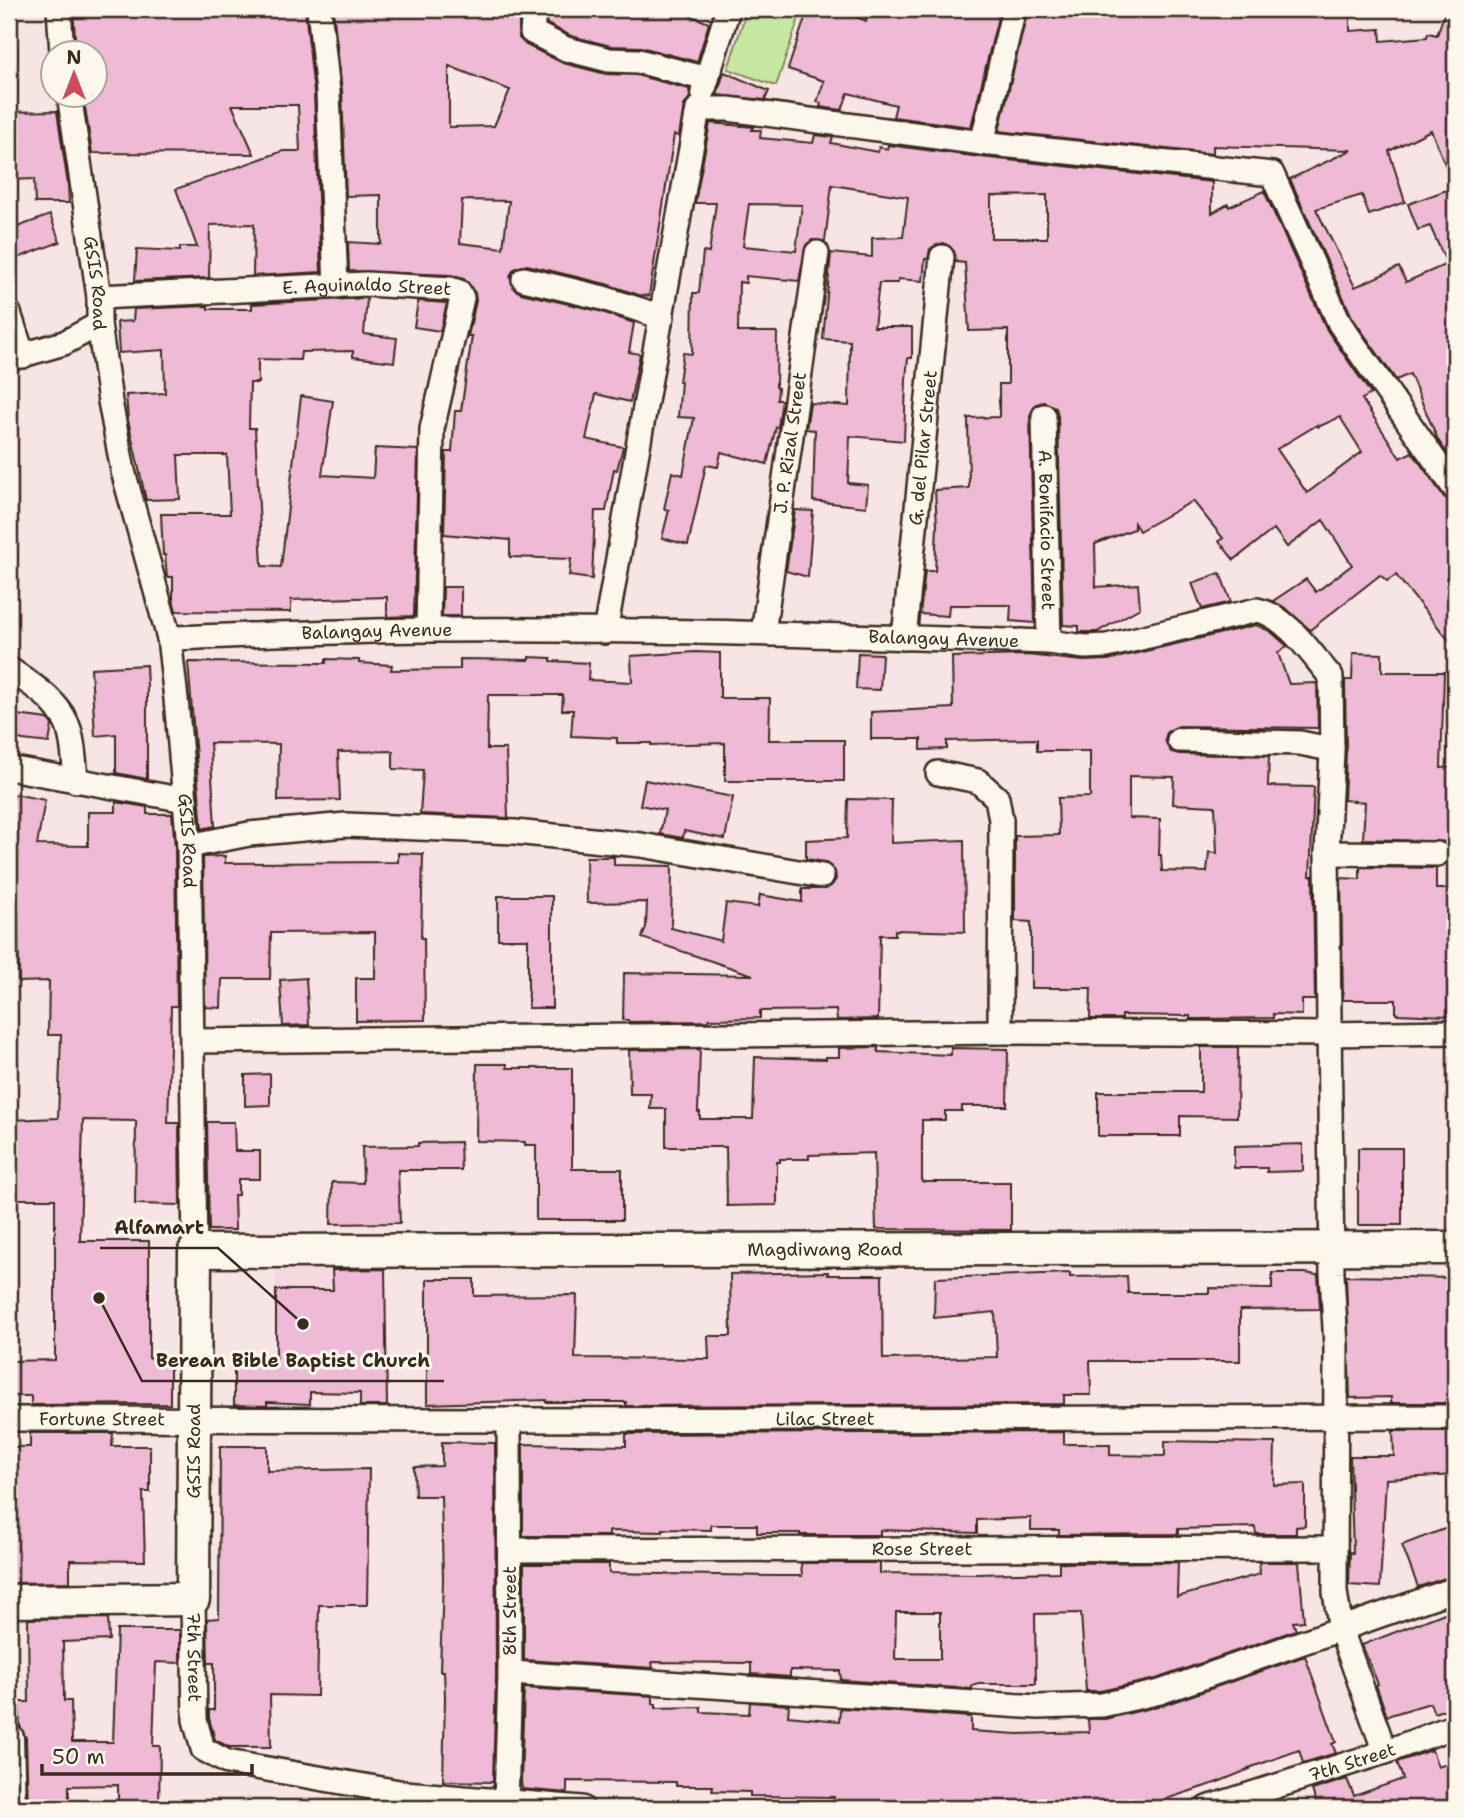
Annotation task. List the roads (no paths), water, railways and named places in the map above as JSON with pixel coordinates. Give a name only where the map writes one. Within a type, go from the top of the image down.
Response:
[{"type":"main road","name":"Magdiwang Road","points":[[195,1251],[1455,1248]]},
{"type":"main road","name":"GSIS Road","points":[[193,1599],[195,1251]]},
{"type":"main road","points":[[9,1601],[193,1599]]},
{"type":"street","points":[[60,9],[61,38]]},
{"type":"street","points":[[320,9],[328,92],[336,286]]},
{"type":"street","points":[[605,632],[698,108],[728,9]]},
{"type":"street","points":[[982,143],[1014,9]]},
{"type":"street","points":[[533,22],[532,32],[566,49],[609,61],[638,61],[707,79]]},
{"type":"street","name":"GSIS Road","points":[[71,108],[100,298],[100,324],[110,401],[123,471],[169,638],[189,846],[195,1251]]},
{"type":"street","points":[[698,108],[728,109],[982,143],[1272,174],[1340,324],[1455,489]]},
{"type":"street","name":"J. P. Rizal Street","points":[[763,633],[817,253]]},
{"type":"street","name":"G. del Pilar Street","points":[[904,638],[942,257]]},
{"type":"street","points":[[524,279],[603,298],[662,317]]},
{"type":"street","name":"E. Aguinaldo Street","points":[[100,298],[366,284],[450,289],[459,292],[462,298],[432,429],[428,630]]},
{"type":"street","points":[[9,313],[16,358],[64,343],[100,324]]},
{"type":"street","name":"A. Bonifacio Street","points":[[1044,416],[1048,642]]},
{"type":"street","name":"Balangay Avenue","points":[[169,638],[428,630],[763,633],[1048,642],[1085,647],[1107,646],[1257,610],[1269,612],[1281,620],[1331,677],[1332,747],[1327,853],[1328,1034],[1336,1347],[1333,1548],[1335,1592],[1341,1630],[1385,1752]]},
{"type":"street","points":[[9,669],[44,693],[59,709],[71,734],[76,781]]},
{"type":"street","points":[[1179,740],[1300,743],[1332,747]]},
{"type":"street","points":[[9,768],[185,800]]},
{"type":"street","points":[[937,773],[978,781],[997,798],[1001,820],[1000,1032]]},
{"type":"street","points":[[189,846],[249,834],[346,825],[515,832],[641,845],[822,876]]},
{"type":"street","points":[[1327,853],[1437,854]]},
{"type":"street","points":[[193,1041],[1000,1032],[1455,1032]]},
{"type":"street","name":"Lilac Street","points":[[194,1418],[509,1420],[1455,1417]]},
{"type":"street","name":"Fortune Street","points":[[9,1419],[194,1418]]},
{"type":"street","name":"8th Street","points":[[506,1802],[511,1550],[509,1420]]},
{"type":"street","name":"Rose Street","points":[[511,1550],[1333,1548]]},
{"type":"street","points":[[510,1673],[1038,1707],[1102,1706],[1160,1692],[1455,1589]]},
{"type":"street","name":"7th Street","points":[[193,1599],[195,1720],[203,1749],[214,1757],[227,1762],[405,1793],[582,1808]]},
{"type":"street","name":"7th Street","points":[[1206,1808],[1385,1752],[1455,1726]]},
{"type":"street","points":[[9,1738],[11,1808]]},
{"type":"place","name":"Berean Bible Baptist Church","points":[[99,1298]]},
{"type":"place","name":"Alfamart","points":[[303,1324]]}]
